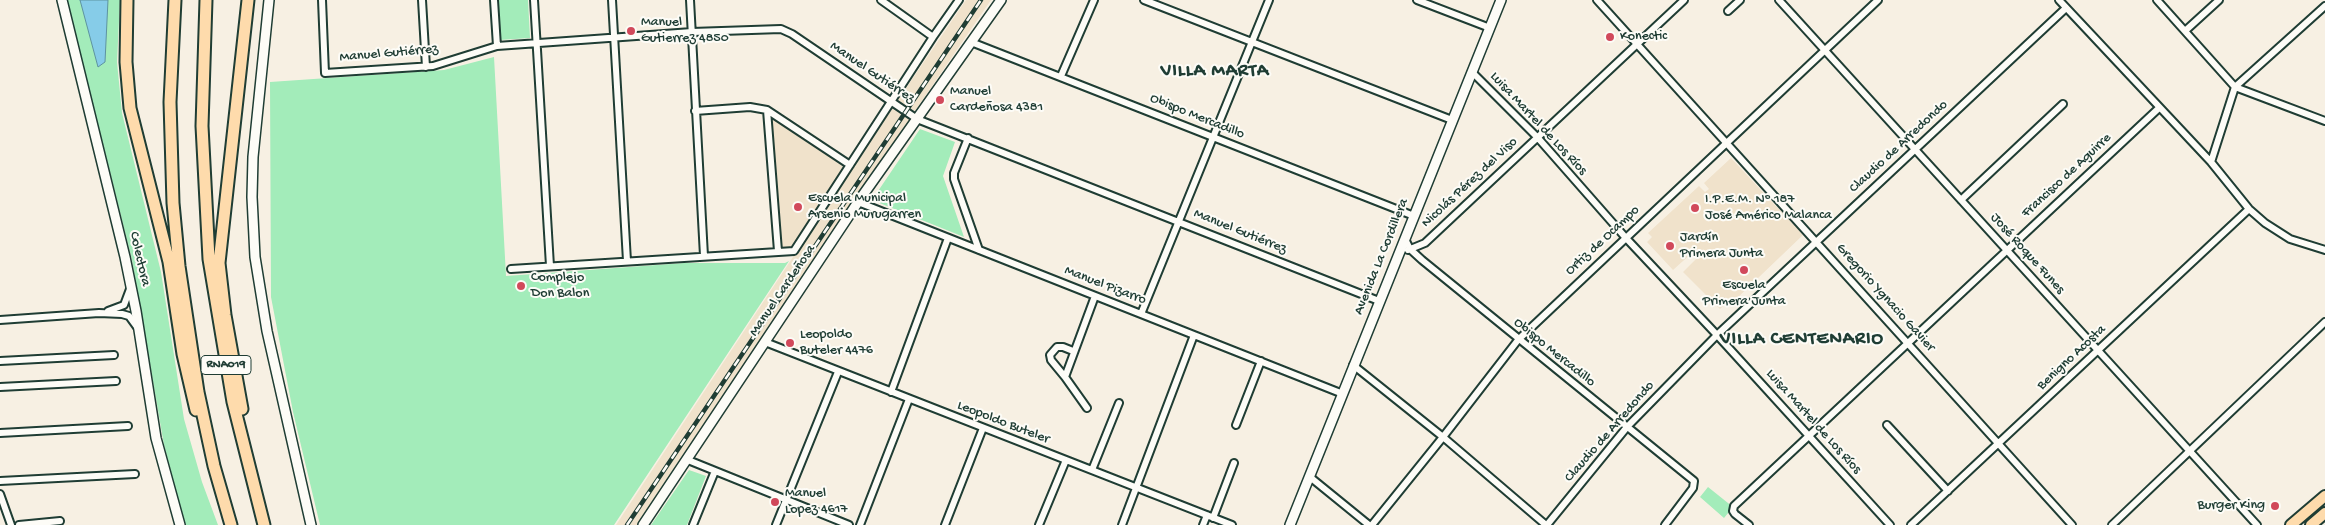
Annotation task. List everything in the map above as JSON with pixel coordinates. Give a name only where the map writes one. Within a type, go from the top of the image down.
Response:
[{"type":"highway","points":[[128,0],[126,71],[130,108],[169,262],[191,397],[214,466]]},
{"type":"highway","name":"RNA019","points":[[175,0],[170,102],[176,232],[190,350],[214,466],[231,525]]},
{"type":"highway","name":"RNA019","points":[[206,0],[202,108],[207,239],[222,344],[247,463],[264,525]]},
{"type":"highway","points":[[247,463],[241,399],[225,315],[219,263],[248,0]]},
{"type":"main road","name":"Colectora","points":[[62,0],[130,281],[156,438],[180,525]]},
{"type":"main road","points":[[269,0],[253,157],[252,198],[255,256],[267,330],[311,525]]},
{"type":"main road","name":"Manuel Cardeñosa","points":[[643,525],[858,202],[1001,0]]},
{"type":"main road","name":"Avenida La Cordillera","points":[[1290,525],[1501,0]]},
{"type":"main road","points":[[2292,525],[2325,496]]},
{"type":"main road","points":[[2311,525],[2325,513]]},
{"type":"street","name":"Manuel Gutiérrez","points":[[322,0],[325,73],[426,66],[497,46],[692,32],[781,29],[792,34],[917,119],[1379,301]]},
{"type":"street","points":[[422,0],[426,66]]},
{"type":"street","points":[[494,0],[497,46]]},
{"type":"street","points":[[534,0],[550,266]]},
{"type":"street","points":[[612,0],[627,261]]},
{"type":"street","points":[[690,0],[704,256]]},
{"type":"street","points":[[881,0],[933,37]]},
{"type":"street","points":[[511,269],[794,251],[959,0]]},
{"type":"street","points":[[1061,76],[1094,0]]},
{"type":"street","points":[[1144,0],[1452,120]]},
{"type":"street","points":[[1141,314],[1269,0]]},
{"type":"street","points":[[1418,0],[1490,28]]},
{"type":"street","name":"Gregorio Ygnacio Gavier","points":[[1597,0],[2072,525]]},
{"type":"street","name":"Nicolás Pérez del Viso","points":[[1399,252],[1424,243],[1684,0]]},
{"type":"street","points":[[1728,11],[1740,0]]},
{"type":"street","name":"José Roque Funes","points":[[1779,0],[2257,525]]},
{"type":"street","name":"Ortiz de Ocampo","points":[[1371,525],[1443,437],[1518,340],[1878,0]]},
{"type":"street","points":[[2059,0],[2211,162],[2249,208],[2266,223],[2290,239],[2325,250]]},
{"type":"street","points":[[2157,0],[2235,87],[2325,121]]},
{"type":"street","points":[[2185,31],[2219,0]]},
{"type":"street","points":[[2211,162],[2235,87],[2325,6]]},
{"type":"street","name":"Claudio de Arredondo","points":[[1547,525],[1627,427],[1717,335],[2066,8]]},
{"type":"street","name":"Obispo Mercadillo","points":[[971,42],[1414,216]]},
{"type":"street","name":"Luisa Martel de Los Ríos","points":[[1472,72],[1538,138],[1625,238],[1717,335],[1890,525]]},
{"type":"street","points":[[1961,200],[2063,104]]},
{"type":"street","points":[[695,111],[750,107],[767,110],[850,165]]},
{"type":"street","name":"Francisco de Aguirre","points":[[1749,525],[1732,510],[1734,506],[2159,108]]},
{"type":"street","points":[[767,110],[778,251]]},
{"type":"street","points":[[968,138],[954,173],[954,179],[979,250]]},
{"type":"street","name":"Manuel Pizarro","points":[[858,202],[1343,394]]},
{"type":"street","name":"Benigno Acosta","points":[[1911,525],[2249,208]]},
{"type":"street","points":[[891,392],[948,238]]},
{"type":"street","name":"Obispo Mercadillo","points":[[1404,239],[1410,249],[1518,340],[1694,480],[1692,488],[1665,525]]},
{"type":"street","points":[[99,313],[124,305],[128,297],[130,281]]},
{"type":"street","points":[[1064,377],[1095,296]]},
{"type":"street","points":[[0,320],[99,313],[122,314],[129,316],[136,326],[140,339]]},
{"type":"street","points":[[2112,525],[2325,322]]},
{"type":"street","points":[[1122,525],[1194,335]]},
{"type":"street","name":"Leopoldo Buteler","points":[[765,342],[1232,525]]},
{"type":"street","points":[[1073,351],[1063,347],[1057,348],[1050,355],[1051,360],[1087,408]]},
{"type":"street","points":[[0,361],[114,355]]},
{"type":"street","points":[[1236,426],[1261,361]]},
{"type":"street","points":[[1353,365],[1443,437],[1547,525]]},
{"type":"street","points":[[776,525],[838,372]]},
{"type":"street","points":[[0,387],[116,381]]},
{"type":"street","points":[[860,525],[909,399]]},
{"type":"street","points":[[1092,470],[1119,403]]},
{"type":"street","points":[[1887,425],[1948,491]]},
{"type":"street","points":[[0,433],[128,426]]},
{"type":"street","points":[[945,525],[983,428]]},
{"type":"street","points":[[688,460],[848,525]]},
{"type":"street","points":[[1040,525],[1066,460]]},
{"type":"street","points":[[1203,525],[1210,517],[1234,464]]},
{"type":"street","points":[[693,525],[715,471]]},
{"type":"street","points":[[0,482],[135,474]]},
{"type":"street","points":[[1310,477],[1371,525]]},
{"type":"street","points":[[0,494],[11,525]]},
{"type":"street","points":[[19,525],[60,521]]},
{"type":"shaded area","points":[[966,0],[991,0],[915,111],[898,100]]},
{"type":"shaded area","points":[[892,107],[911,118],[637,525],[616,525]]},
{"type":"shaded area","name":"Escuela Municipal Arsenio Murugarren","points":[[770,115],[845,166],[791,248],[781,249]]},
{"type":"shaded area","points":[[1731,158],[1803,235],[1735,300],[1732,297],[1720,309],[1683,272],[1697,258],[1693,252],[1673,270],[1647,242],[1652,237],[1648,233],[1699,186],[1705,192],[1709,189],[1704,183]]},
{"type":"green space","points":[[67,0],[120,0],[117,62],[122,113],[161,272],[184,419],[202,482],[218,525],[186,525],[182,514],[164,445],[132,260]]},
{"type":"green space","points":[[497,0],[528,0],[530,38],[499,40]]},
{"type":"green space","name":"Complejo Don Balon","points":[[494,57],[506,276],[684,263],[785,263],[789,261],[614,525],[320,525],[293,412],[271,297],[270,82],[444,70]]},
{"type":"green space","points":[[920,129],[955,142],[943,176],[964,237],[872,200]]},
{"type":"green space","points":[[689,470],[706,476],[687,525],[651,525]]},
{"type":"green space","points":[[1708,487],[1733,507],[1724,518],[1700,497]]},
{"type":"water","points":[[80,0],[108,0],[105,62],[98,67]]},
{"type":"railway","points":[[627,525],[981,0]]},
{"type":"place","name":"Manuel Gutierrez 4850","points":[[631,31]]},
{"type":"place","name":"Konectic","points":[[1610,37]]},
{"type":"place","name":"Manuel Cardeñosa 4381","points":[[940,100]]},
{"type":"place","name":"Escuela Municipal Arsenio Murugarren","points":[[798,207]]},
{"type":"place","name":"I.P.E.M. Nº 187 José Américo Malanca","points":[[1695,208]]},
{"type":"place","name":"Jardín Primera Junta","points":[[1670,246]]},
{"type":"place","name":"Escuela Primera Junta","points":[[1744,270]]},
{"type":"place","name":"Complejo Don Balon","points":[[521,286]]},
{"type":"place","name":"Leopoldo Buteler 4476","points":[[790,343]]},
{"type":"place","name":"Manuel Lopez 4617","points":[[775,502]]},
{"type":"place","name":"Burger King","points":[[2275,506]]},
{"type":"district","name":"VILLA MARTA","points":[[1215,72]]},
{"type":"district","name":"VILLA CENTENARIO","points":[[1802,340]]}]
